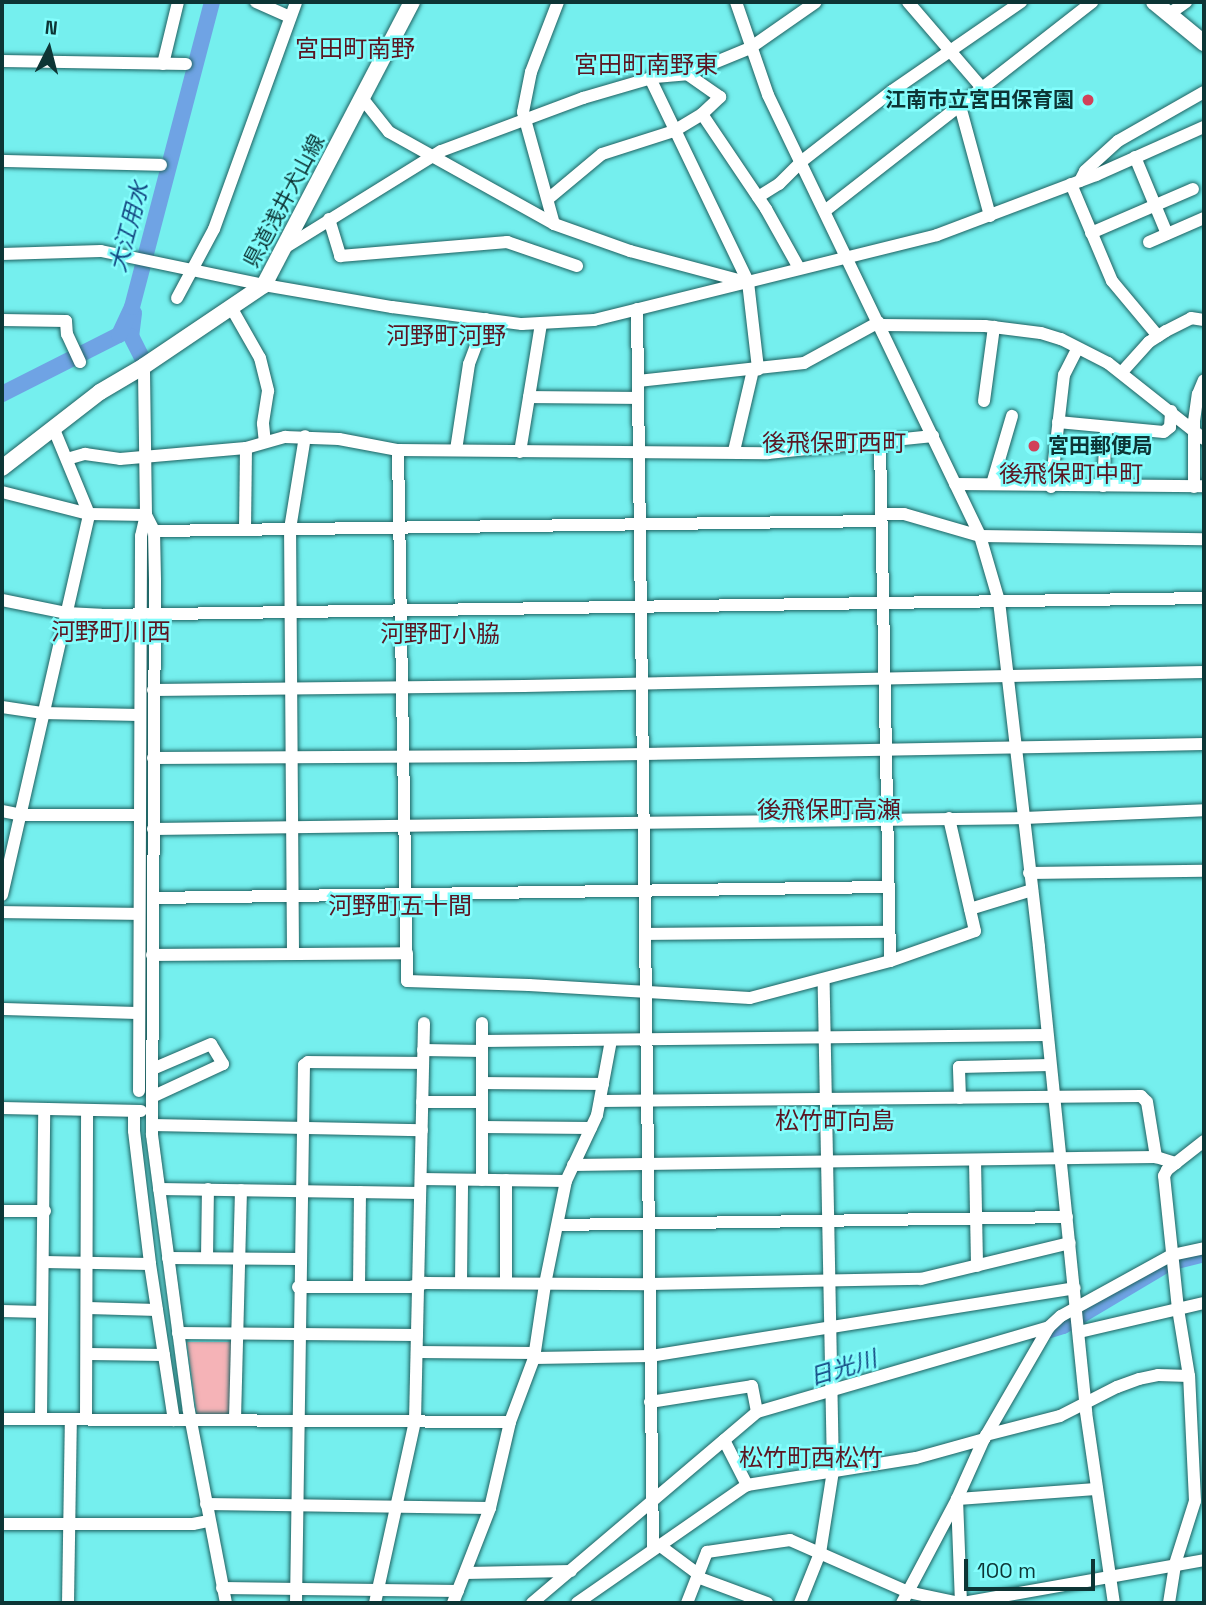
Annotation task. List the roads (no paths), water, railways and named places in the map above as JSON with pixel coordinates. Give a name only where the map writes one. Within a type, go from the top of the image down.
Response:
[{"type":"main road","name":"県道浅井犬山線","points":[[2,468],[100,392],[232,309],[264,285],[412,2]]},
{"type":"main road","points":[[1154,2],[1204,43]]},
{"type":"street","points":[[163,64],[178,2]]},
{"type":"street","points":[[256,2],[289,17]]},
{"type":"street","points":[[177,298],[214,229],[296,2]]},
{"type":"street","points":[[554,224],[523,118],[524,98],[531,72],[558,2]]},
{"type":"street","points":[[736,2],[768,94],[980,537],[999,601],[1086,1405],[1114,1603]]},
{"type":"street","points":[[286,247],[329,219],[398,181],[431,156],[523,118],[650,78],[687,74],[750,48],[816,2]]},
{"type":"street","points":[[908,2],[982,88]]},
{"type":"street","points":[[758,197],[779,184],[802,161],[950,50],[1021,2]]},
{"type":"street","points":[[825,210],[1092,2]]},
{"type":"street","points":[[1169,14],[1186,2]]},
{"type":"street","points":[[2,61],[186,64]]},
{"type":"street","points":[[548,199],[602,154],[674,131],[702,114],[720,97],[687,74]]},
{"type":"street","points":[[650,78],[748,282],[755,370],[734,451]]},
{"type":"street","points":[[1075,183],[1118,141],[1204,92]]},
{"type":"street","points":[[362,98],[389,132],[554,224],[629,251],[748,282]]},
{"type":"street","points":[[960,106],[990,216]]},
{"type":"street","points":[[702,114],[758,197],[799,268]]},
{"type":"street","points":[[2,254],[101,251],[264,285],[486,319],[541,324],[594,320],[937,235],[1075,183],[1204,127]]},
{"type":"street","points":[[1135,157],[1167,234]]},
{"type":"street","points":[[2,161],[161,165]]},
{"type":"street","points":[[1075,183],[1091,233],[1112,281],[1158,336]]},
{"type":"street","points":[[1091,233],[1193,189]]},
{"type":"street","points":[[1149,242],[1204,218]]},
{"type":"street","points":[[329,219],[340,256],[507,242],[577,266]]},
{"type":"street","points":[[232,309],[260,358],[268,391],[263,424],[265,442]]},
{"type":"street","points":[[637,309],[651,1284],[650,1402],[652,1506],[656,1547],[697,1576],[767,1603]]},
{"type":"street","points":[[1122,372],[1158,336],[1191,318],[1204,320]]},
{"type":"street","points":[[456,450],[469,364],[486,319]]},
{"type":"street","points":[[2,320],[66,321],[78,357]]},
{"type":"street","points":[[520,452],[541,324]]},
{"type":"street","points":[[638,381],[804,363],[880,324],[994,327],[1041,333],[1078,348],[1122,372],[1199,435]]},
{"type":"street","points":[[984,401],[994,327]]},
{"type":"street","points":[[1051,487],[1064,375],[1078,348]]},
{"type":"street","points":[[139,1091],[140,614],[141,536],[146,515],[144,366]]},
{"type":"street","points":[[955,484],[1199,487],[1199,435],[1204,380]]},
{"type":"street","points":[[529,397],[638,398]]},
{"type":"street","points":[[1058,422],[1164,432],[1170,427],[1171,411]]},
{"type":"street","points":[[992,484],[1012,416]]},
{"type":"street","points":[[2,895],[89,514],[53,427]]},
{"type":"street","points":[[1103,486],[1106,428]]},
{"type":"street","points":[[67,459],[85,454],[120,459],[246,448],[285,436],[305,436],[398,450],[768,453],[933,436]]},
{"type":"street","points":[[293,953],[290,530],[305,436]]},
{"type":"street","points":[[880,443],[890,961]]},
{"type":"street","points":[[246,448],[246,530]]},
{"type":"street","points":[[398,450],[407,981],[750,998],[890,961],[975,931],[949,818]]},
{"type":"street","points":[[2,492],[89,514],[146,515]]},
{"type":"street","points":[[154,531],[639,524],[881,517],[904,514],[980,537],[1204,539]]},
{"type":"street","points":[[146,515],[154,531],[155,614],[152,955],[155,1068],[152,1125],[191,1418],[226,1603]]},
{"type":"street","points":[[2,600],[66,613],[155,614],[1204,598]]},
{"type":"street","points":[[153,690],[290,690],[1204,672]]},
{"type":"street","points":[[2,708],[42,713],[139,715]]},
{"type":"street","points":[[153,758],[403,757],[1204,744]]},
{"type":"street","points":[[153,829],[1024,817],[1204,810]]},
{"type":"street","points":[[2,811],[22,815],[139,815]]},
{"type":"street","points":[[1030,873],[1204,871]]},
{"type":"street","points":[[153,898],[888,887]]},
{"type":"street","points":[[971,909],[1032,890]]},
{"type":"street","points":[[2,912],[139,915]]},
{"type":"street","points":[[645,934],[889,932]]},
{"type":"street","points":[[152,955],[407,953]]},
{"type":"street","points":[[800,1603],[820,1553],[832,1471],[824,980]]},
{"type":"street","points":[[2,1009],[139,1013]]},
{"type":"street","points":[[377,1597],[415,1421],[424,1023]]},
{"type":"street","points":[[481,1180],[482,1023]]},
{"type":"street","points":[[296,1603],[298,1287],[304,1065],[309,1062],[423,1057],[482,1046],[611,1040],[1047,1035]]},
{"type":"street","points":[[222,1588],[296,1589],[377,1597],[455,1597],[490,1507],[510,1422],[535,1355],[545,1284],[566,1181],[591,1128],[600,1101],[611,1040]]},
{"type":"street","points":[[154,1096],[223,1064],[211,1044],[155,1068]]},
{"type":"street","points":[[960,1098],[959,1067],[1050,1065]]},
{"type":"street","points":[[482,1083],[603,1084]]},
{"type":"street","points":[[600,1101],[1145,1098],[1156,1157]]},
{"type":"street","points":[[422,1102],[482,1102]]},
{"type":"street","points":[[2,1108],[153,1110]]},
{"type":"street","points":[[40,1418],[45,1211],[44,1109]]},
{"type":"street","points":[[86,1418],[89,1354],[87,1111]]},
{"type":"street","points":[[134,1111],[150,1264],[174,1420]]},
{"type":"street","points":[[152,1125],[422,1130]]},
{"type":"street","points":[[482,1127],[591,1128]]},
{"type":"street","points":[[1169,1603],[1175,1564],[1198,1512],[1198,1405],[1189,1376],[1178,1309],[1164,1176],[1204,1141]]},
{"type":"street","points":[[573,1166],[1156,1157],[1180,1160],[1204,1157]]},
{"type":"street","points":[[975,1160],[978,1266]]},
{"type":"street","points":[[421,1179],[566,1181]]},
{"type":"street","points":[[461,1283],[462,1180]]},
{"type":"street","points":[[506,1180],[506,1283]]},
{"type":"street","points":[[159,1188],[420,1193]]},
{"type":"street","points":[[207,1258],[208,1189]]},
{"type":"street","points":[[235,1419],[236,1334],[240,1328],[242,1190]]},
{"type":"street","points":[[359,1287],[360,1192]]},
{"type":"street","points":[[2,1210],[45,1211]]},
{"type":"street","points":[[558,1225],[1067,1217]]},
{"type":"street","points":[[298,1287],[921,1279],[1070,1243]]},
{"type":"street","points":[[905,1598],[957,1499],[985,1437],[1048,1330],[1061,1316],[1078,1314],[1172,1259],[1204,1248]]},
{"type":"street","points":[[168,1258],[299,1259]]},
{"type":"street","points":[[44,1262],[150,1264]]},
{"type":"street","points":[[417,1352],[651,1356],[1075,1288]]},
{"type":"street","points":[[1079,1332],[1204,1303]]},
{"type":"street","points":[[88,1308],[157,1310]]},
{"type":"street","points":[[2,1311],[42,1312]]},
{"type":"street","points":[[532,1603],[652,1506],[726,1443],[757,1412],[1048,1330]]},
{"type":"street","points":[[178,1333],[417,1335]]},
{"type":"street","points":[[89,1354],[164,1355]]},
{"type":"street","points":[[577,1603],[747,1485],[916,1458],[1060,1416],[1139,1379],[1189,1376]]},
{"type":"street","points":[[650,1402],[752,1386],[757,1412]]},
{"type":"street","points":[[2,1419],[191,1418],[510,1422]]},
{"type":"street","points":[[68,1603],[71,1419]]},
{"type":"street","points":[[726,1443],[747,1485]]},
{"type":"street","points":[[957,1499],[1097,1489]]},
{"type":"street","points":[[957,1499],[961,1603]]},
{"type":"street","points":[[206,1504],[490,1507]]},
{"type":"street","points":[[2,1524],[193,1524],[209,1521]]},
{"type":"street","points":[[687,1603],[707,1552],[790,1540],[905,1598],[961,1603],[1024,1598],[1204,1560]]},
{"type":"street","points":[[465,1573],[571,1571]]},
{"type":"waterway","name":"大江用水","points":[[2,394],[119,335],[132,307],[212,2]]},
{"type":"waterway","points":[[134,313],[131,336],[142,358]]},
{"type":"waterway","name":"日光川","points":[[1037,1334],[1063,1326],[1169,1263],[1204,1254]]},
{"type":"place","name":"江南市立宮田保育園","points":[[1088,100]]},
{"type":"place","name":"宮田郵便局","points":[[1034,446]]},
{"type":"district","name":"宮田町南野","points":[[355,49]]},
{"type":"district","name":"宮田町南野東","points":[[646,65]]},
{"type":"district","name":"河野町河野","points":[[446,336]]},
{"type":"district","name":"後飛保町西町","points":[[834,443]]},
{"type":"district","name":"後飛保町中町","points":[[1071,474]]},
{"type":"district","name":"河野町川西","points":[[111,632]]},
{"type":"district","name":"河野町小脇","points":[[440,634]]},
{"type":"district","name":"後飛保町高瀬","points":[[829,810]]},
{"type":"district","name":"河野町五十間","points":[[400,906]]},
{"type":"district","name":"松竹町向島","points":[[835,1121]]},
{"type":"district","name":"松竹町西松竹","points":[[811,1458]]}]
